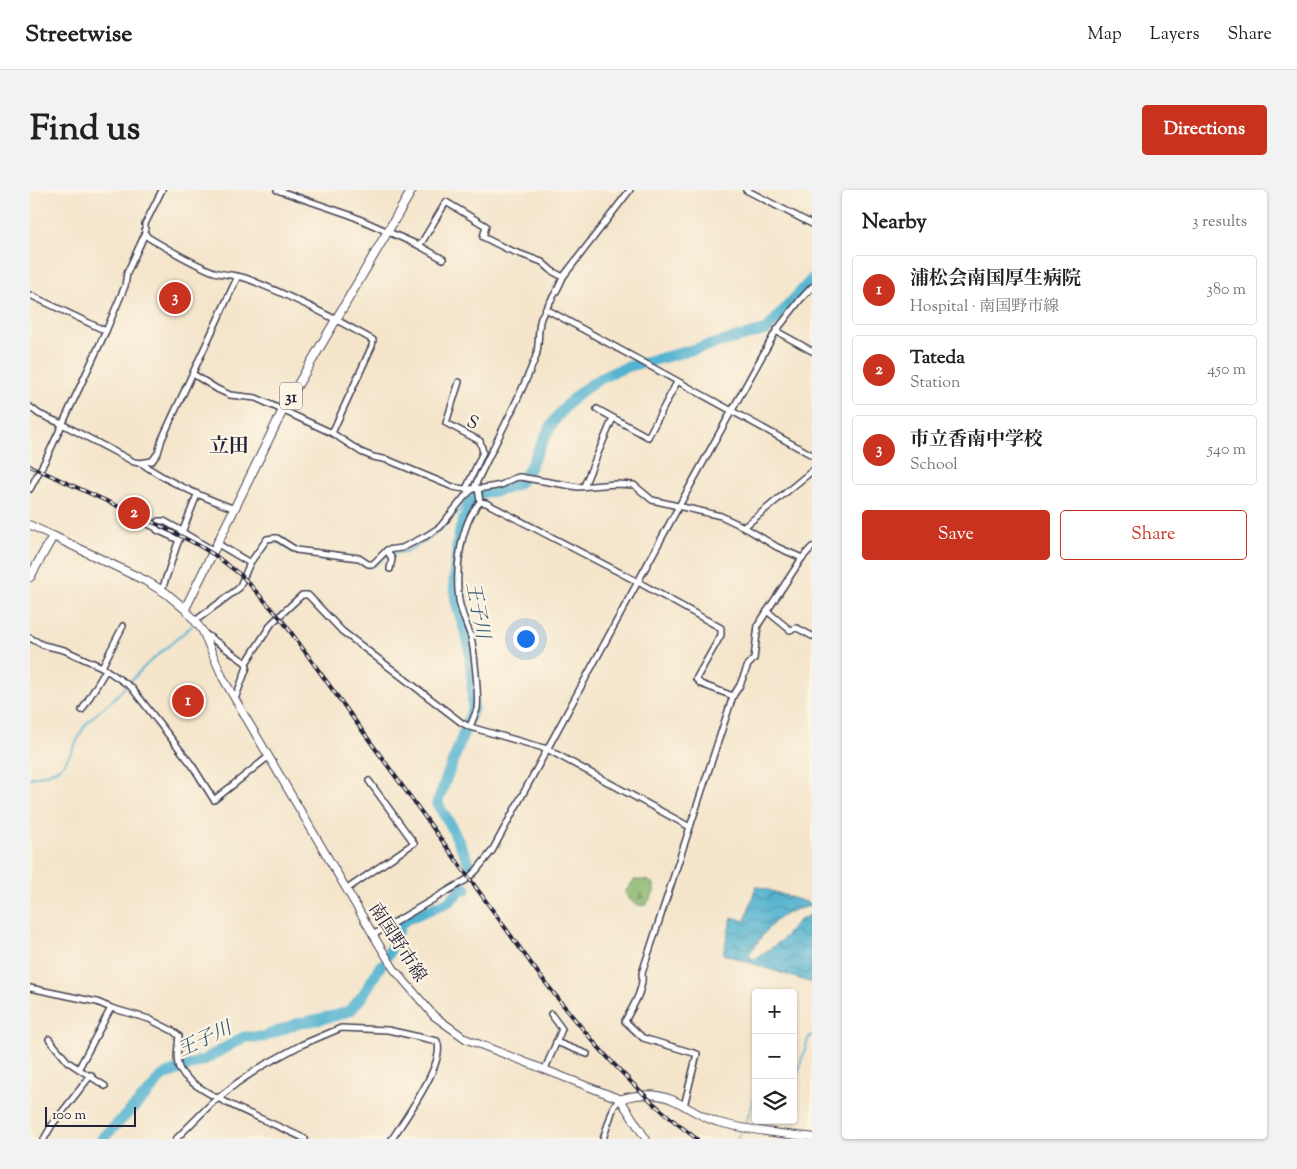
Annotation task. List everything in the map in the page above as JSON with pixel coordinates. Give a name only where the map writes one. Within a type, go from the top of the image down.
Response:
[{"type":"main road","name":"31","points":[[185,609],[283,410],[412,190]]},
{"type":"main road","points":[[30,525],[146,581],[162,590],[185,609]]},
{"type":"main road","points":[[30,577],[53,536]]},
{"type":"main road","name":"南国野市線","points":[[185,609],[203,633],[223,678],[373,935],[400,976],[434,1016],[466,1039],[620,1099]]},
{"type":"main road","points":[[646,1139],[620,1099],[649,1094],[672,1099],[705,1118],[720,1122],[773,1133],[812,1137]]},
{"type":"street","points":[[30,489],[106,330],[125,286],[126,273],[145,234],[145,224],[162,190]]},
{"type":"street","points":[[277,190],[350,215],[418,245],[443,259]]},
{"type":"street","points":[[194,621],[239,588],[250,563],[268,539],[277,538],[296,550],[359,558],[368,564],[373,564],[387,550],[402,548],[426,536],[440,526],[466,495],[476,488],[536,356],[540,319],[558,291],[563,277],[630,190]]},
{"type":"street","points":[[746,190],[812,224]]},
{"type":"street","points":[[418,245],[446,202],[486,226],[483,237],[507,249],[542,262],[552,272],[563,277]]},
{"type":"street","points":[[145,234],[186,259],[213,271],[237,278],[245,278],[286,295],[336,319],[373,340],[332,433]]},
{"type":"street","points":[[30,407],[39,414],[134,462],[148,463],[155,458],[162,439],[237,278]]},
{"type":"street","points":[[373,935],[460,884],[476,872],[492,851],[678,506],[776,331],[812,287]]},
{"type":"street","points":[[30,295],[106,330]]},
{"type":"street","points":[[546,309],[812,455]]},
{"type":"street","points":[[776,331],[812,351]]},
{"type":"street","points":[[193,374],[217,390],[256,398],[332,433],[349,445],[373,457],[388,460],[453,487],[466,489],[503,485],[515,477],[572,486],[631,485],[652,500],[721,516],[744,527],[777,547],[802,558]]},
{"type":"street","name":"S","points":[[459,382],[446,423],[480,441],[483,452],[466,489]]},
{"type":"street","points":[[597,410],[648,437],[677,382]]},
{"type":"street","points":[[584,486],[613,418]]},
{"type":"street","points":[[140,463],[197,495],[234,510]]},
{"type":"street","points":[[744,527],[812,472]]},
{"type":"street","points":[[476,488],[480,502]]},
{"type":"street","points":[[162,590],[178,540],[197,495]]},
{"type":"street","points":[[480,502],[486,503],[638,582],[721,628],[721,635],[696,679],[701,684],[733,696]]},
{"type":"street","points":[[470,727],[477,708],[474,657],[471,636],[459,601],[459,571],[461,550],[468,521],[480,502]]},
{"type":"street","points":[[133,517],[178,540]]},
{"type":"street","points":[[156,528],[158,521],[161,521],[250,563]]},
{"type":"street","points":[[684,1106],[697,1054],[643,1038],[625,1022],[644,980],[642,973],[733,696],[740,686],[748,665],[754,659],[758,625],[802,558],[812,547]]},
{"type":"street","points":[[387,550],[392,559],[390,569]]},
{"type":"street","points":[[235,699],[247,667],[246,662],[272,623],[305,594],[342,631],[462,723],[547,749],[690,826]]},
{"type":"street","points":[[767,611],[790,630],[798,628],[812,636]]},
{"type":"street","points":[[82,710],[104,669],[123,626]]},
{"type":"street","points":[[203,633],[246,662]]},
{"type":"street","points":[[30,638],[43,645],[64,650],[104,669],[131,687],[192,765],[214,800],[268,757]]},
{"type":"street","points":[[347,889],[414,843],[369,780]]},
{"type":"street","points":[[30,988],[73,995],[149,1018],[179,1036],[178,1066],[181,1072],[194,1083],[219,1099],[305,1139]]},
{"type":"street","points":[[79,1068],[111,1008]]},
{"type":"street","points":[[545,1069],[562,1029],[551,1014]]},
{"type":"street","points":[[176,1139],[212,1103],[237,1082],[264,1064],[301,1045],[342,1028],[388,1030],[437,1041],[439,1046],[434,1072],[392,1139]]},
{"type":"street","points":[[49,1039],[65,1060],[91,1075],[105,1086]]},
{"type":"street","points":[[556,1042],[587,1054]]},
{"type":"street","points":[[44,1139],[52,1125],[91,1075]]},
{"type":"street","points":[[603,1139],[614,1106],[620,1099]]},
{"type":"green space","points":[[634,880],[646,880],[654,884],[654,893],[646,905],[633,903],[625,892]]},
{"type":"water","points":[[756,886],[812,904],[812,906],[800,908],[782,916],[762,935],[749,957],[755,959],[758,957],[781,941],[798,921],[812,914],[812,983],[723,954],[732,917],[745,921]]},
{"type":"waterway","name":"王子川","points":[[647,362],[766,330],[812,279]]},
{"type":"waterway","name":"王子川","points":[[525,476],[552,424],[574,398],[605,376],[641,363]]},
{"type":"waterway","name":"王子川","points":[[467,723],[473,709],[472,676],[469,645],[456,602],[454,583],[457,546],[461,527],[470,503],[477,494],[506,489],[521,481]]},
{"type":"waterway","points":[[222,604],[243,588],[254,563],[271,542],[279,543],[295,553],[354,560],[368,567],[374,566],[388,554],[405,552],[436,534],[459,511],[466,498],[477,494]]},
{"type":"waterway","points":[[129,683],[147,664],[193,625]]},
{"type":"waterway","points":[[30,778],[47,774],[59,768],[67,759],[87,723],[126,686]]},
{"type":"waterway","name":"王子川","points":[[466,727],[437,803],[450,824],[470,865]]},
{"type":"waterway","name":"王子川","points":[[388,955],[401,924],[405,920],[450,901],[463,887],[466,889]]},
{"type":"waterway","name":"王子川","points":[[102,1139],[164,1075],[204,1060],[244,1037],[263,1037],[296,1024],[338,1015],[351,1010],[363,995],[381,965]]},
{"type":"waterway","points":[[796,1079],[808,1039],[812,1035]]},
{"type":"waterway","points":[[746,1121],[752,1104]]},
{"type":"waterway","points":[[737,1139],[741,1131]]},
{"type":"railway","points":[[30,466],[198,545],[242,576],[282,620],[538,973],[574,1018],[631,1082],[697,1139]]},
{"type":"place","name":"市立香南中学校","points":[[175,298]]},
{"type":"place","name":"Tateda","points":[[134,513]]},
{"type":"place","name":"浦松会南国厚生病院","points":[[188,701]]},
{"type":"district","name":"立田","points":[[229,445]]}]
